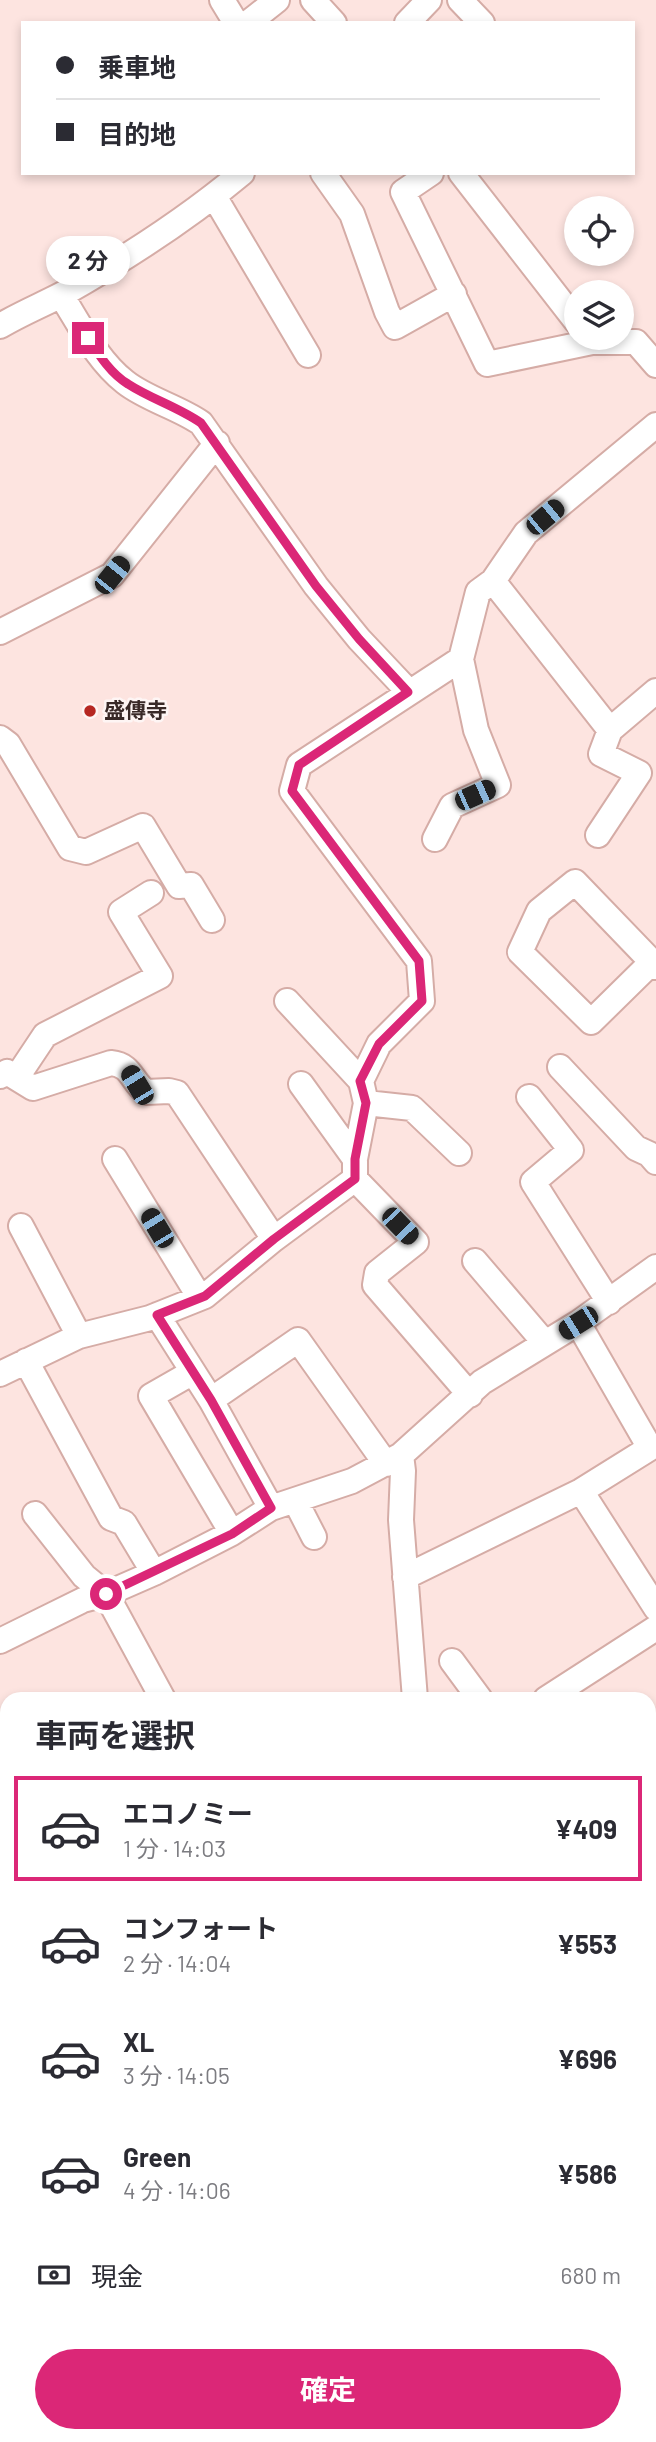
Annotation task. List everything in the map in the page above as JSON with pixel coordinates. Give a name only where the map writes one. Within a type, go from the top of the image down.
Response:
[{"type":"street","points":[[222,0],[235,21]]},
{"type":"street","points":[[251,21],[277,0]]},
{"type":"street","points":[[313,0],[332,21]]},
{"type":"street","points":[[460,0],[480,21]]},
{"type":"street","points":[[0,326],[61,295],[204,205],[240,175]]},
{"type":"street","points":[[324,175],[352,214],[387,312],[395,327],[454,294]]},
{"type":"street","points":[[429,175],[403,192],[487,363],[564,346]]},
{"type":"street","points":[[463,175],[564,306]]},
{"type":"street","points":[[215,196],[308,355]]},
{"type":"street","points":[[61,295],[102,360],[126,383],[201,423],[316,586],[359,639],[408,692]]},
{"type":"street","points":[[634,342],[656,365]]},
{"type":"street","points":[[435,839],[452,806],[498,785],[475,730],[461,659],[478,592],[493,581],[526,533],[656,425]]},
{"type":"street","points":[[0,632],[112,575],[217,443]]},
{"type":"street","points":[[493,581],[610,730]]},
{"type":"street","points":[[0,1374],[79,1336],[157,1315],[200,1298],[355,1169],[363,1092],[379,1044],[422,1001],[419,961],[292,791],[299,765],[461,659]]},
{"type":"street","points":[[598,835],[639,773],[601,754],[610,730],[656,691]]},
{"type":"street","points":[[0,738],[8,744],[70,848],[86,852],[143,826],[179,886],[191,885],[212,920]]},
{"type":"street","points":[[575,882],[654,965],[591,1023],[520,952],[539,911],[575,882]]},
{"type":"street","points":[[150,893],[121,912],[160,976],[45,1035],[9,1076],[33,1088],[111,1063],[122,1064],[127,1067],[137,1085],[146,1092],[177,1093],[274,1239]]},
{"type":"street","points":[[287,1001],[363,1092],[412,1108],[459,1153]]},
{"type":"street","points":[[560,1066],[636,1148],[649,1154],[656,1163]]},
{"type":"street","points":[[300,1084],[355,1169],[416,1242],[377,1273],[375,1285],[470,1395]]},
{"type":"street","points":[[529,1097],[571,1150],[533,1182],[609,1301]]},
{"type":"street","points":[[115,1158],[200,1298]]},
{"type":"street","points":[[21,1226],[79,1336]]},
{"type":"street","points":[[475,1261],[545,1343]]},
{"type":"street","points":[[5,1631],[83,1600],[106,1594],[154,1573],[213,1541],[232,1534],[271,1508],[352,1481],[393,1459],[482,1382],[578,1323],[656,1267]]},
{"type":"street","points":[[157,1315],[211,1400],[271,1508]]},
{"type":"street","points":[[404,1577],[581,1491],[650,1448],[578,1323]]},
{"type":"street","points":[[211,1400],[298,1340],[403,1471],[401,1520],[414,1692]]},
{"type":"street","points":[[26,1361],[111,1518],[124,1523],[154,1573]]},
{"type":"street","points":[[193,1372],[151,1396],[232,1534]]},
{"type":"street","points":[[581,1491],[656,1608]]},
{"type":"street","points":[[295,1500],[313,1536]]},
{"type":"street","points":[[35,1514],[84,1576],[106,1594],[159,1692]]},
{"type":"street","points":[[557,1692],[656,1628]]},
{"type":"street","points":[[452,1661],[475,1692]]},
{"type":"place","name":"盛傳寺","points":[[90,711]]},
{"type":"route","points":[[88,338],[102,360],[126,383],[201,423],[316,586],[359,639],[408,692],[299,765],[292,791],[419,961],[422,1001],[379,1044],[360,1081],[366,1103],[355,1159],[355,1179],[274,1239],[205,1296],[157,1315],[211,1400],[271,1508],[232,1534],[106,1594]]}]
